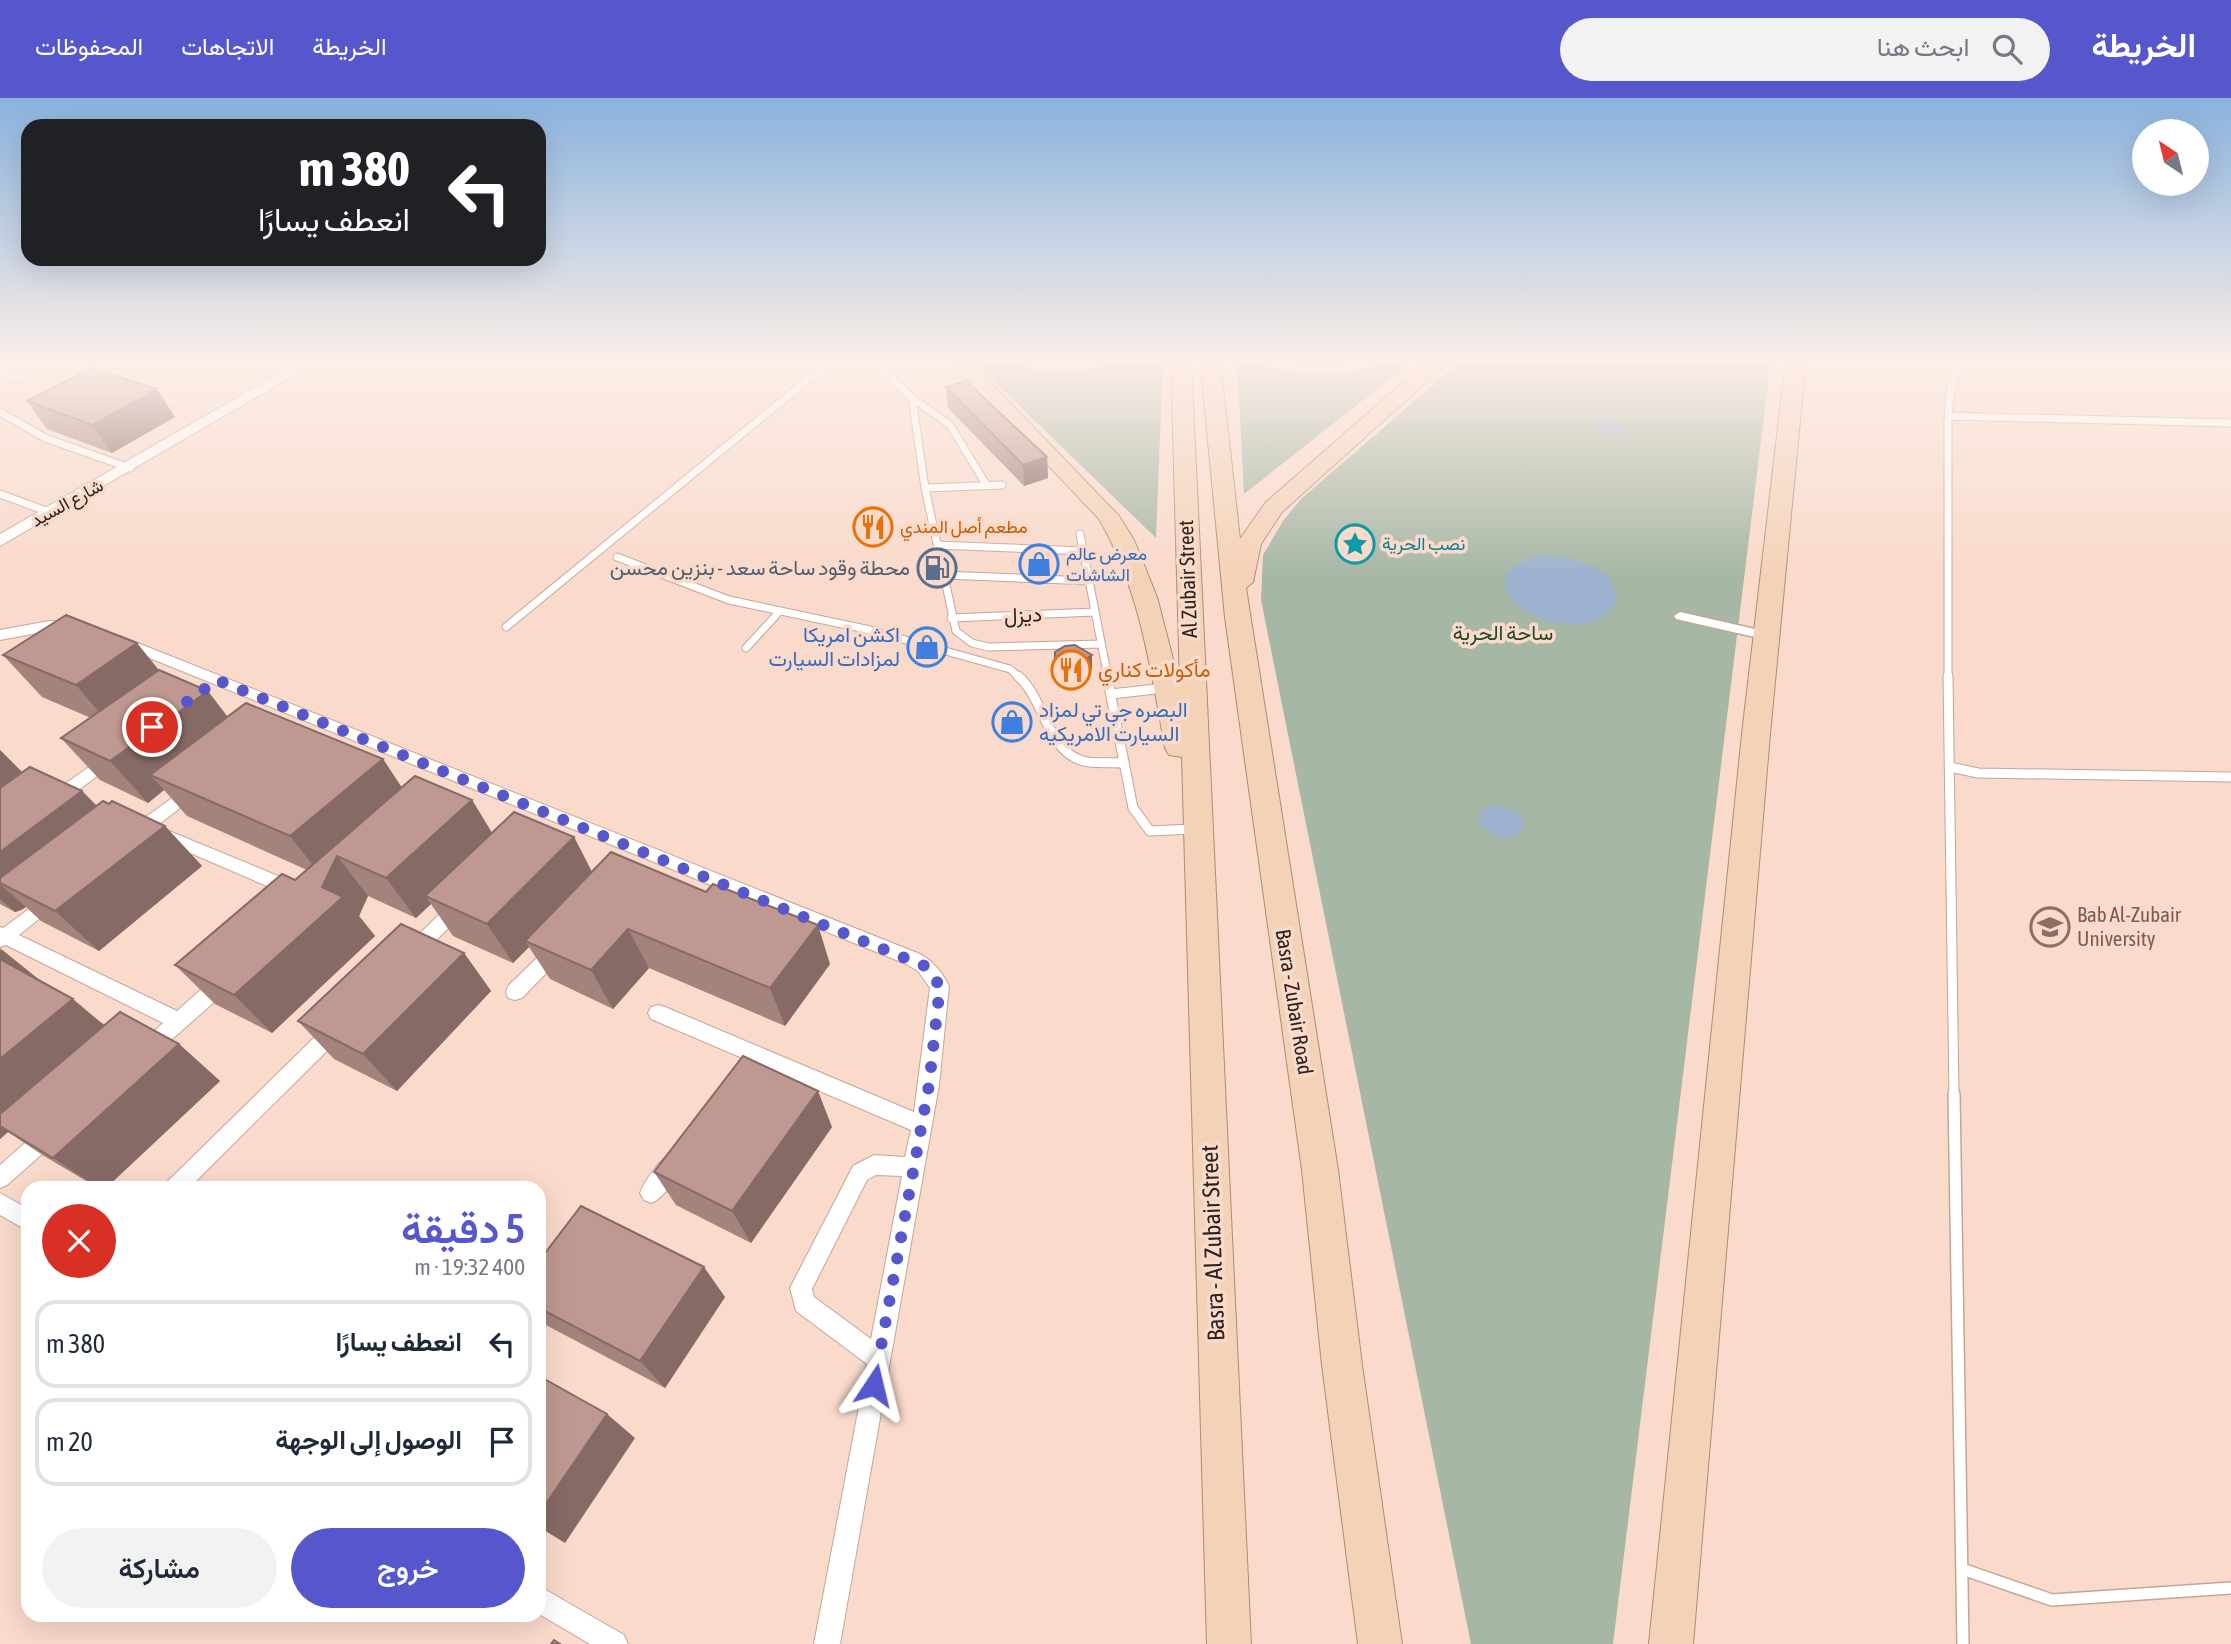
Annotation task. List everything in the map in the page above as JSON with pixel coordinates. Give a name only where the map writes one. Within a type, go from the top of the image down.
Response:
[{"type":"highway","points":[[1026,431],[1108,516],[1130,552],[1142,587],[1168,688],[1196,835]]},
{"type":"highway","name":"Al Zubair Street","points":[[1183,431],[1196,835]]},
{"type":"highway","name":"Basra - Zubair Road","points":[[1218,431],[1237,617],[1320,1170],[1342,1365],[1380,1644]]},
{"type":"highway","points":[[1237,617],[1242,572],[1249,544],[1260,524],[1274,507],[1360,431]]},
{"type":"highway","points":[[1671,1644],[1789,431]]},
{"type":"highway","name":"Basra - Al Zubair Street","points":[[1196,835],[1229,1644]]},
{"type":"street","name":"شارع السيد","points":[[0,541],[193,431]]},
{"type":"street","points":[[1680,616],[1768,636]]},
{"type":"street","points":[[0,635],[49,626],[94,630],[551,814],[647,860],[925,966],[940,986],[921,1125],[827,1644]]},
{"type":"street","points":[[195,695],[217,680]]},
{"type":"street","points":[[44,807],[120,751]]},
{"type":"street","points":[[437,794],[457,776]]},
{"type":"street","points":[[124,844],[209,777]]},
{"type":"street","points":[[66,791],[89,801]]},
{"type":"street","points":[[532,834],[551,814]]},
{"type":"street","points":[[122,816],[316,900]]},
{"type":"street","points":[[69,886],[1,937],[178,1021]]},
{"type":"street","points":[[403,962],[472,893]]},
{"type":"street","points":[[514,992],[573,933]]},
{"type":"street","points":[[126,1067],[237,969]]},
{"type":"street","points":[[182,1181],[354,1011]]},
{"type":"street","points":[[658,1013],[921,1125]]},
{"type":"street","points":[[740,1076],[757,1055]]},
{"type":"street","points":[[0,1178],[63,1123]]},
{"type":"street","points":[[651,1193],[684,1150]]},
{"type":"street","points":[[879,1359],[804,1303],[801,1288],[860,1173],[874,1165],[914,1167]]},
{"type":"street","points":[[0,1203],[21,1216]]},
{"type":"street","points":[[546,1603],[615,1644]]},
{"type":"lane","points":[[33,431],[45,438],[130,468]]},
{"type":"lane","points":[[506,627],[745,431]]},
{"type":"lane","points":[[917,431],[925,488],[951,618],[960,636],[988,647],[1101,645]]},
{"type":"lane","points":[[954,431],[987,486]]},
{"type":"lane","points":[[1948,431],[1950,766],[1963,1644]]},
{"type":"lane","points":[[925,488],[1002,485]]},
{"type":"lane","points":[[0,494],[48,512]]},
{"type":"lane","points":[[1080,534],[1122,763],[1133,808],[1142,824],[1150,831],[1196,835]]},
{"type":"lane","points":[[937,545],[1083,551]]},
{"type":"lane","points":[[617,557],[729,600],[883,633],[1010,669],[1031,687],[1060,747],[1083,761],[1122,763]]},
{"type":"lane","points":[[943,575],[1088,581]]},
{"type":"lane","points":[[746,648],[780,611]]},
{"type":"lane","name":"ديزل","points":[[951,618],[1095,612]]},
{"type":"lane","points":[[1111,694],[1168,688]]},
{"type":"lane","points":[[1950,766],[1978,773],[2231,777]]},
{"type":"lane","points":[[1962,1569],[2052,1600],[2231,1588]]},
{"type":"green space","points":[[1046,431],[1160,431],[1156,538]]},
{"type":"green space","points":[[1241,431],[1324,431],[1244,494]]},
{"type":"green space","name":"ساحة الحرية","points":[[1380,431],[1762,431],[1613,1644],[1471,1644],[1261,600],[1263,555],[1283,521],[1301,499]]},
{"type":"water","points":[[1598,431],[1626,432],[1613,437]]},
{"type":"water","points":[[1545,555],[1576,560],[1598,569],[1612,584],[1615,594],[1611,609],[1597,620],[1570,624],[1541,618],[1517,604],[1505,586],[1509,572],[1529,559]]},
{"type":"water","points":[[1500,805],[1519,814],[1524,824],[1519,834],[1499,838],[1481,826],[1479,815],[1487,807]]},
{"type":"building","points":[[990,431],[1019,431],[1047,457],[1023,465]]},
{"type":"building","points":[[66,615],[137,643],[76,685],[3,655]]},
{"type":"building","points":[[1075,645],[1092,655],[1076,666],[1065,667],[1055,663],[1055,652],[1065,646]]},
{"type":"building","points":[[159,670],[208,691],[110,761],[61,738]]},
{"type":"building","points":[[246,703],[383,759],[290,836],[150,775]]},
{"type":"building","points":[[30,767],[82,791],[0,852],[0,788]]},
{"type":"building","points":[[415,776],[472,800],[386,878],[337,856],[322,887],[343,897],[234,995],[175,965],[282,874],[295,880]]},
{"type":"building","points":[[103,801],[109,804],[112,801],[165,826],[55,911],[0,883],[0,878]]},
{"type":"building","points":[[514,812],[574,837],[487,924],[425,896]]},
{"type":"building","points":[[611,852],[706,892],[713,884],[818,925],[770,988],[628,929],[591,970],[525,941]]},
{"type":"building","points":[[401,924],[464,953],[363,1054],[298,1021]]},
{"type":"building","points":[[0,959],[73,999],[0,1059]]},
{"type":"building","points":[[120,1012],[179,1044],[53,1158],[0,1126],[0,1114]]},
{"type":"building","points":[[743,1056],[818,1091],[732,1211],[654,1172]]},
{"type":"building","points":[[581,1206],[704,1267],[640,1361],[546,1312],[546,1252]]},
{"type":"building","points":[[546,1380],[607,1414],[546,1504]]},
{"type":"place","name":"مطعم أصل المندي","points":[[873,527]]},
{"type":"place","name":"نصب الحرية","points":[[1355,544]]},
{"type":"place","name":"معرض عالم الشاشات","points":[[1039,564]]},
{"type":"place","name":"محطة وقود ساحة سعد - بنزين محسن","points":[[937,568]]},
{"type":"place","name":"اكشن امريكا لمزادات السيارت","points":[[927,647]]},
{"type":"place","name":"مأكولات كناري","points":[[1071,670]]},
{"type":"place","name":"البصره جي تي لمزاد السيارت الامريكيه","points":[[1012,722]]},
{"type":"place","name":"Bab Al-Zubair University","points":[[2050,927]]},
{"type":"route","points":[[152,727],[217,680],[925,966],[940,986],[929,1085],[874,1385]]}]
